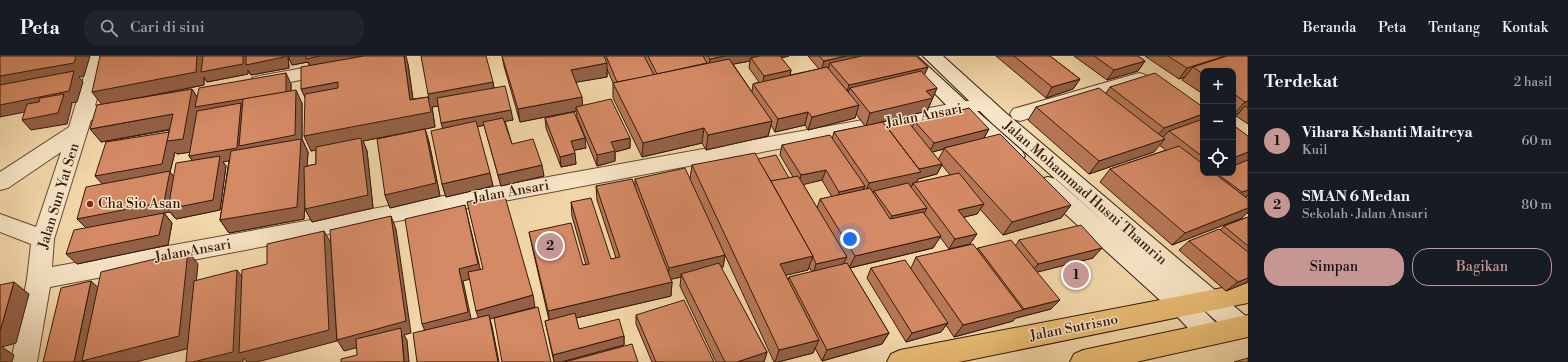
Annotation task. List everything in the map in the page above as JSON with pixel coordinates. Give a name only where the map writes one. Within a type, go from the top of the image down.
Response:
[{"type":"main road","name":"Jalan Sutrisno","points":[[900,362],[1248,293]]},
{"type":"main road","points":[[1083,362],[1244,326]]},
{"type":"street","name":"Jalan Sun Yat Sen","points":[[24,362],[39,279],[43,239],[80,123],[99,56]]},
{"type":"street","name":"Jalan Mohammad Husni Thamrin","points":[[908,56],[962,109],[1182,305],[1210,334]]},
{"type":"street","name":"Jalan Mohammad Husni Thamrin","points":[[932,56],[984,104],[1210,300],[1244,326]]},
{"type":"street","points":[[1020,114],[1153,75],[1138,63]]},
{"type":"street","points":[[245,85],[344,67]]},
{"type":"street","points":[[0,182],[80,123],[144,103]]},
{"type":"street","name":"Jalan Ansari","points":[[39,279],[984,104]]},
{"type":"street","points":[[0,223],[43,239]]},
{"type":"building","points":[[0,56],[76,56],[74,63],[0,76]]},
{"type":"building","points":[[100,56],[197,56],[196,72],[92,92]]},
{"type":"building","points":[[203,56],[243,56],[243,64],[201,72]]},
{"type":"building","points":[[246,56],[284,56],[284,57],[246,65]]},
{"type":"building","points":[[306,56],[320,56],[306,59]]},
{"type":"building","points":[[364,56],[404,56],[410,100],[428,97],[431,112],[304,136],[305,94],[338,88],[338,82],[301,89],[301,67]]},
{"type":"building","points":[[421,56],[486,56],[493,82],[428,94]]},
{"type":"building","points":[[502,56],[604,56],[607,63],[571,70],[582,97],[518,109]]},
{"type":"building","points":[[606,56],[644,56],[654,75],[617,82]]},
{"type":"building","points":[[648,56],[703,56],[707,63],[657,74]]},
{"type":"building","points":[[708,56],[725,56],[710,59]]},
{"type":"building","points":[[760,56],[780,56],[791,70],[764,76],[751,58]]},
{"type":"building","points":[[819,56],[846,56],[824,61]]},
{"type":"building","points":[[862,56],[916,56],[928,67],[849,85],[830,63]]},
{"type":"building","points":[[1014,56],[1050,56],[1080,79],[1052,87]]},
{"type":"building","points":[[1094,56],[1138,56],[1145,61],[1114,70]]},
{"type":"building","points":[[1168,56],[1225,56],[1187,68]]},
{"type":"building","points":[[1227,56],[1248,56],[1248,101],[1245,102],[1236,95],[1236,68],[1200,68],[1200,72],[1193,67]]},
{"type":"building","points":[[729,59],[772,121],[708,135],[704,128],[643,143],[613,83]]},
{"type":"building","points":[[827,67],[859,105],[812,117],[808,112],[778,119],[753,84]]},
{"type":"building","points":[[74,71],[69,91],[0,105],[0,85]]},
{"type":"building","points":[[921,71],[937,88],[926,91],[933,98],[870,113],[850,88]]},
{"type":"building","points":[[286,73],[286,92],[195,107],[199,88]]},
{"type":"building","points":[[1155,73],[1200,105],[1200,115],[1164,128],[1110,87]]},
{"type":"building","points":[[505,86],[511,110],[441,123],[437,98]]},
{"type":"building","points":[[1099,88],[1165,139],[1099,161],[1036,107]]},
{"type":"building","points":[[192,89],[183,139],[167,141],[173,114],[90,129],[97,105]]},
{"type":"building","points":[[296,90],[295,135],[239,146],[243,99]]},
{"type":"building","points":[[64,94],[58,113],[22,120],[27,104],[39,102],[40,98]]},
{"type":"building","points":[[611,99],[630,138],[611,142],[615,151],[597,155],[576,107]]},
{"type":"building","points":[[241,103],[237,148],[189,156],[197,111]]},
{"type":"building","points":[[969,108],[989,129],[934,143],[915,122]]},
{"type":"building","points":[[574,112],[585,138],[571,141],[575,153],[560,157],[545,118]]},
{"type":"building","points":[[503,118],[512,144],[533,139],[542,165],[498,175],[483,122]]},
{"type":"building","points":[[1200,120],[1200,155],[1169,131]]},
{"type":"building","points":[[476,121],[490,173],[442,184],[431,131]]},
{"type":"building","points":[[883,122],[921,172],[869,183],[834,132]]},
{"type":"building","points":[[909,123],[942,164],[919,169],[887,127]]},
{"type":"building","points":[[1236,127],[1248,136],[1248,152],[1236,157]]},
{"type":"building","points":[[425,129],[436,183],[385,195],[377,139]]},
{"type":"building","points":[[169,132],[162,164],[95,176],[106,142]]},
{"type":"building","points":[[1000,134],[1071,205],[1012,222],[944,148]]},
{"type":"building","points":[[830,135],[865,186],[839,192],[826,170],[801,175],[782,145]]},
{"type":"building","points":[[361,138],[368,195],[305,209],[304,167],[316,164],[316,147]]},
{"type":"building","points":[[301,139],[297,207],[220,220],[231,151]]},
{"type":"building","points":[[1179,146],[1200,162],[1200,176],[1218,176],[1248,199],[1248,208],[1185,233],[1110,169]]},
{"type":"building","points":[[755,153],[813,256],[780,264],[819,340],[779,350],[692,165]]},
{"type":"building","points":[[776,155],[789,178],[771,181],[758,159]]},
{"type":"building","points":[[220,156],[213,200],[168,209],[176,163]]},
{"type":"building","points":[[1248,160],[1248,190],[1242,192],[1220,176],[1236,176],[1236,165]]},
{"type":"building","points":[[685,168],[725,255],[669,268],[635,179]]},
{"type":"building","points":[[170,171],[164,202],[77,219],[86,187]]},
{"type":"building","points":[[959,173],[984,204],[958,210],[977,234],[955,239],[913,183]]},
{"type":"building","points":[[798,176],[847,257],[816,264],[771,181]]},
{"type":"building","points":[[632,179],[672,282],[548,311],[529,232],[571,223],[583,265],[589,264],[571,202],[591,198],[611,259],[620,257],[596,186]]},
{"type":"building","points":[[908,183],[927,208],[892,216],[874,191]]},
{"type":"building","points":[[870,188],[890,219],[923,212],[941,236],[855,256],[820,199]]},
{"type":"building","points":[[504,193],[533,295],[476,311],[468,272],[483,269],[467,202]]},
{"type":"building","points":[[465,205],[478,264],[459,269],[468,312],[422,324],[405,219]]},
{"type":"building","points":[[164,213],[159,235],[66,254],[74,230]]},
{"type":"building","points":[[391,216],[406,321],[337,340],[330,230]]},
{"type":"building","points":[[1248,217],[1248,246],[1224,226]]},
{"type":"building","points":[[1081,225],[1102,248],[1038,264],[1019,240]]},
{"type":"building","points":[[1219,229],[1248,252],[1248,278],[1238,282],[1189,241]]},
{"type":"building","points":[[324,231],[329,330],[239,353],[242,270],[267,264],[267,244]]},
{"type":"building","points":[[1011,240],[1060,300],[1024,309],[978,248]]},
{"type":"building","points":[[973,244],[1023,310],[963,325],[916,257]]},
{"type":"building","points":[[188,251],[179,336],[82,361],[101,272]]},
{"type":"building","points":[[905,260],[948,323],[912,333],[871,268]]},
{"type":"building","points":[[719,263],[767,352],[737,362],[725,362],[681,274]]},
{"type":"building","points":[[847,263],[889,333],[827,350],[789,277]]},
{"type":"building","points":[[237,270],[233,352],[193,362],[186,362],[194,281]]},
{"type":"building","points":[[91,281],[74,362],[43,362],[61,288]]},
{"type":"building","points":[[14,282],[0,331],[0,285]]},
{"type":"building","points":[[684,300],[714,362],[656,362],[636,315]]},
{"type":"building","points":[[538,307],[551,362],[502,362],[494,318]]},
{"type":"building","points":[[575,313],[579,329],[619,319],[624,336],[553,355],[545,321]]},
{"type":"building","points":[[489,315],[498,362],[417,362],[413,333]]},
{"type":"building","points":[[401,328],[404,362],[341,362],[341,359],[357,355],[356,339]]},
{"type":"building","points":[[632,344],[638,362],[565,362]]},
{"type":"building","points":[[1248,358],[1248,362],[1234,362]]},
{"type":"place","name":"Cha Sio Asan","points":[[90,204]]},
{"type":"place","name":"SMAN 6 Medan","points":[[550,246]]},
{"type":"place","name":"Vihara Kshanti Maitreya","points":[[1076,275]]}]
